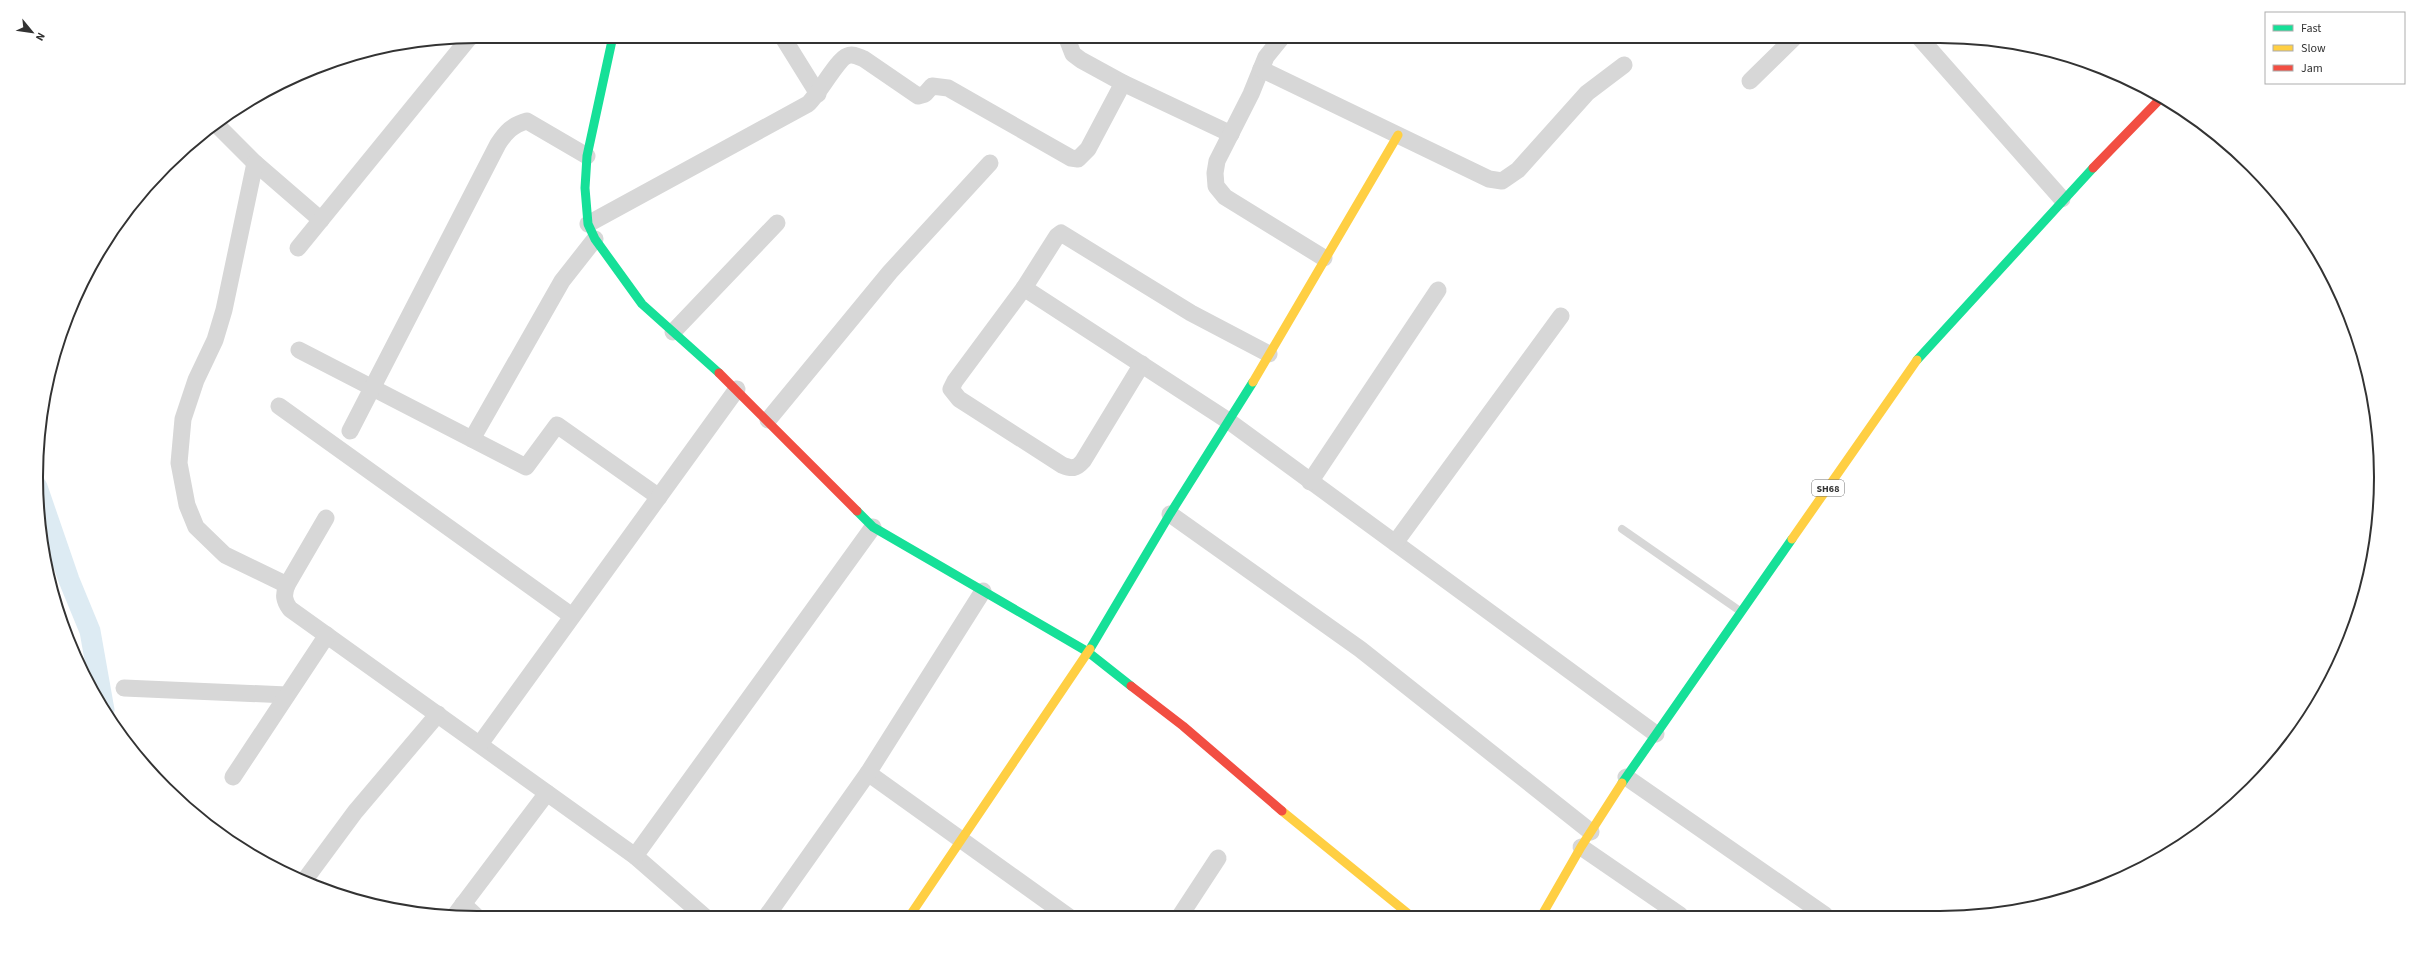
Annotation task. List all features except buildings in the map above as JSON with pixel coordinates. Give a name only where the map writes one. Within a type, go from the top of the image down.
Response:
[{"type":"street","points":[[298,248],[465,43]]},
{"type":"street","points":[[611,43],[587,156],[585,188],[588,224],[595,239],[642,304],[737,389],[873,527],[1088,652],[1183,726],[1304,830],[1405,911]]},
{"type":"street","points":[[786,43],[818,94]]},
{"type":"street","points":[[1069,43],[1073,54],[1123,83],[1231,134]]},
{"type":"street","points":[[1277,43],[1266,57],[1217,161],[1214,174],[1216,186],[1230,200],[1324,258]]},
{"type":"street","points":[[1750,81],[1789,43]]},
{"type":"street","points":[[1924,43],[2062,199]]},
{"type":"street","points":[[588,224],[808,104],[818,94],[841,60],[847,56],[855,55],[912,94],[918,96],[925,94],[932,86],[948,88],[1071,158],[1078,159],[1088,149],[1123,83]]},
{"type":"street","points":[[1261,69],[1489,179],[1502,181],[1518,170],[1587,93],[1624,65]]},
{"type":"street","name":"SH68","points":[[1544,911],[1581,847],[1626,777],[1918,359],[2062,199],[2158,101]]},
{"type":"street","points":[[350,431],[498,144],[506,132],[516,124],[527,121],[587,156]]},
{"type":"street","points":[[219,128],[255,163],[321,220]]},
{"type":"street","points":[[913,911],[1088,652],[1170,514],[1230,422],[1324,258],[1398,136]]},
{"type":"street","points":[[255,163],[224,310],[215,340],[196,380],[183,419],[179,463],[187,504],[196,527],[224,555],[287,585]]},
{"type":"street","points":[[768,420],[890,272],[990,163]]},
{"type":"street","points":[[673,332],[776,223]]},
{"type":"street","points":[[1142,364],[1083,461],[1078,466],[1072,468],[1062,465],[959,399],[952,389],[955,381],[1024,288],[1057,236],[1061,233],[1066,234],[1191,313],[1269,354]]},
{"type":"street","points":[[472,439],[562,281],[595,239]]},
{"type":"street","points":[[1024,288],[1230,422],[1656,734]]},
{"type":"street","points":[[1310,482],[1438,290]]},
{"type":"street","points":[[1395,543],[1561,316]]},
{"type":"street","points":[[299,350],[526,467],[557,425],[659,497]]},
{"type":"street","points":[[480,744],[737,389]]},
{"type":"street","points":[[279,406],[572,616]]},
{"type":"street","points":[[1170,514],[1360,649],[1591,832]]},
{"type":"street","points":[[326,518],[287,585],[284,593],[285,602],[290,609],[635,856],[698,911]]},
{"type":"street","points":[[635,856],[873,527]]},
{"type":"street","points":[[770,911],[868,773],[983,591]]},
{"type":"street","points":[[233,777],[327,635]]},
{"type":"street","points":[[124,688],[287,695]]},
{"type":"street","points":[[307,876],[355,812],[438,714]]},
{"type":"street","points":[[868,773],[1062,911]]},
{"type":"street","points":[[1626,777],[1819,911]]},
{"type":"street","points":[[459,910],[547,793]]},
{"type":"street","points":[[1581,847],[1674,911]]},
{"type":"street","points":[[1183,911],[1218,858]]},
{"type":"lane","points":[[1622,529],[1741,612]]},
{"type":"waterway","points":[[44,508],[69,580],[90,631],[101,694]]},
{"type":"traffic: fast","points":[[611,43],[587,156],[585,188],[588,224],[595,239],[642,304],[719,373]]},
{"type":"traffic: fast","points":[[1917,360],[2093,168]]},
{"type":"traffic: fast","points":[[1090,649],[1170,514],[1253,382]]},
{"type":"traffic: fast","points":[[857,511],[873,527],[1088,652],[1131,686]]},
{"type":"traffic: fast","points":[[1622,783],[1792,539]]},
{"type":"traffic: slow","points":[[1253,382],[1398,135]]},
{"type":"traffic: slow","points":[[1792,539],[1917,360]]},
{"type":"traffic: slow","points":[[913,911],[1090,649]]},
{"type":"traffic: slow","points":[[1544,911],[1581,847],[1622,783]]},
{"type":"traffic: slow","points":[[1282,811],[1405,911]]},
{"type":"traffic: jam","points":[[2093,168],[2158,101]]},
{"type":"traffic: jam","points":[[719,373],[857,511]]},
{"type":"traffic: jam","points":[[1131,686],[1183,726],[1282,811]]}]
